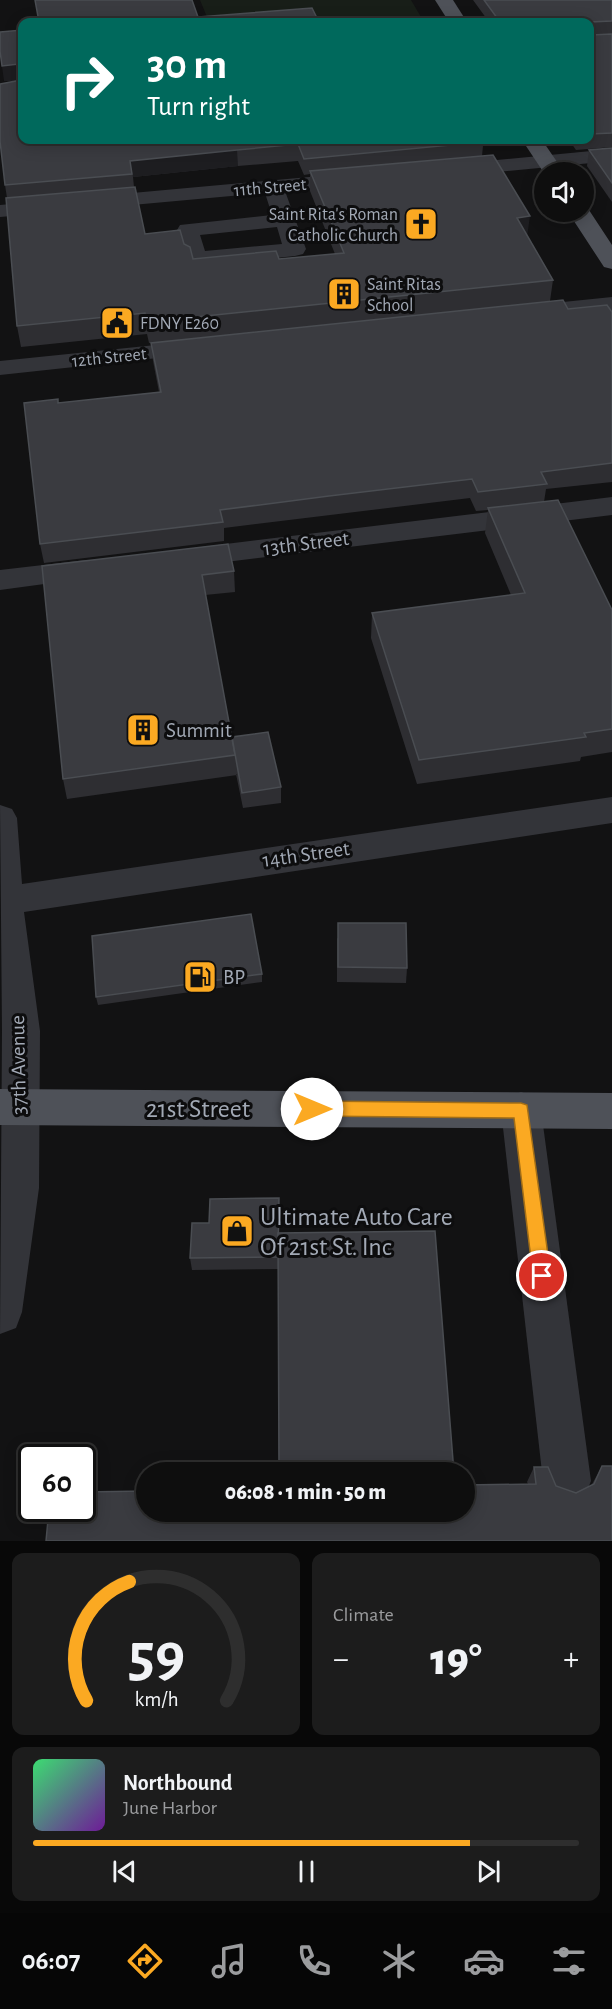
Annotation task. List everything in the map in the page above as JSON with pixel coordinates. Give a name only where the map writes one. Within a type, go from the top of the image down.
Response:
[{"type":"main road","points":[[444,0],[455,18]]},
{"type":"main road","points":[[535,144],[547,162]]},
{"type":"main road","points":[[586,222],[612,262]]},
{"type":"main road","name":"21st Street","points":[[10,1107],[612,1111]]},
{"type":"street","points":[[576,162],[612,155]]},
{"type":"street","points":[[434,172],[534,168]]},
{"type":"street","name":"11th Street","points":[[0,211],[376,177]]},
{"type":"street","points":[[273,186],[285,220]]},
{"type":"street","points":[[496,316],[612,304]]},
{"type":"street","name":"12th Street","points":[[0,368],[214,346]]},
{"type":"street","name":"13th Street","points":[[165,560],[612,506]]},
{"type":"street","points":[[0,580],[106,567]]},
{"type":"street","name":"14th Street","points":[[2,902],[65,890],[612,810]]},
{"type":"street","name":"37th Avenue","points":[[0,818],[2,902],[21,1031],[10,1107],[18,1188],[0,1312]]},
{"type":"street","points":[[521,1110],[567,1481]]},
{"type":"shaded area","points":[[200,0],[411,0],[422,18],[319,17],[207,18]]},
{"type":"building","points":[[35,0],[192,0],[198,17],[312,8],[317,18],[38,18]]},
{"type":"building","points":[[484,0],[612,0],[612,21],[594,22],[594,18],[497,18]]},
{"type":"building","points":[[18,30],[18,64],[2,66],[0,32]]},
{"type":"building","points":[[612,34],[612,133],[594,134],[594,35]]},
{"type":"building","points":[[18,81],[18,144],[298,144],[130,161],[132,174],[5,185],[0,141],[0,84]]},
{"type":"building","points":[[298,144],[462,144],[304,159]]},
{"type":"building","points":[[612,148],[612,183],[589,150]]},
{"type":"building","points":[[493,155],[530,216],[517,218],[553,280],[147,322],[145,313],[17,326],[6,198],[135,187],[145,234],[180,230],[184,244],[190,247],[193,259],[276,251],[279,259],[344,253],[310,171]]},
{"type":"building","points":[[563,300],[568,309],[607,305],[612,312],[612,463],[541,472],[547,484],[478,492],[472,479],[220,510],[223,522],[40,544],[24,403],[58,399],[58,403],[161,392],[151,343]]},
{"type":"building","points":[[558,500],[612,610],[612,729],[584,733],[586,737],[419,760],[372,613],[525,593],[488,508]]},
{"type":"building","points":[[228,544],[234,571],[202,575],[235,755],[63,779],[42,566]]},
{"type":"building","points":[[268,732],[281,787],[242,793],[232,737]]},
{"type":"building","points":[[251,914],[262,974],[96,997],[92,936]]},
{"type":"building","points":[[338,923],[406,923],[407,968],[338,967]]},
{"type":"building","points":[[279,1198],[278,1257],[190,1258],[192,1223],[209,1223],[210,1199]]},
{"type":"building","points":[[435,1231],[453,1462],[279,1462],[278,1233]]},
{"type":"building","points":[[602,1466],[612,1466],[612,1541],[46,1541],[48,1522],[96,1522],[96,1492],[136,1491],[136,1522],[475,1522],[475,1485],[536,1484],[534,1467],[548,1467],[556,1486],[576,1493],[594,1484]]},
{"type":"place","name":"Saint Rita's Roman Catholic Church","points":[[421,224]]},
{"type":"place","name":"Saint Ritas School","points":[[344,294]]},
{"type":"place","name":"FDNY E260","points":[[117,323]]},
{"type":"place","name":"Summit","points":[[143,730]]},
{"type":"place","name":"BP","points":[[200,977]]},
{"type":"place","name":"Ultimate Auto Care Of 21st St. Inc","points":[[237,1231]]},
{"type":"route","points":[[312,1109],[521,1110],[542,1276]]}]
